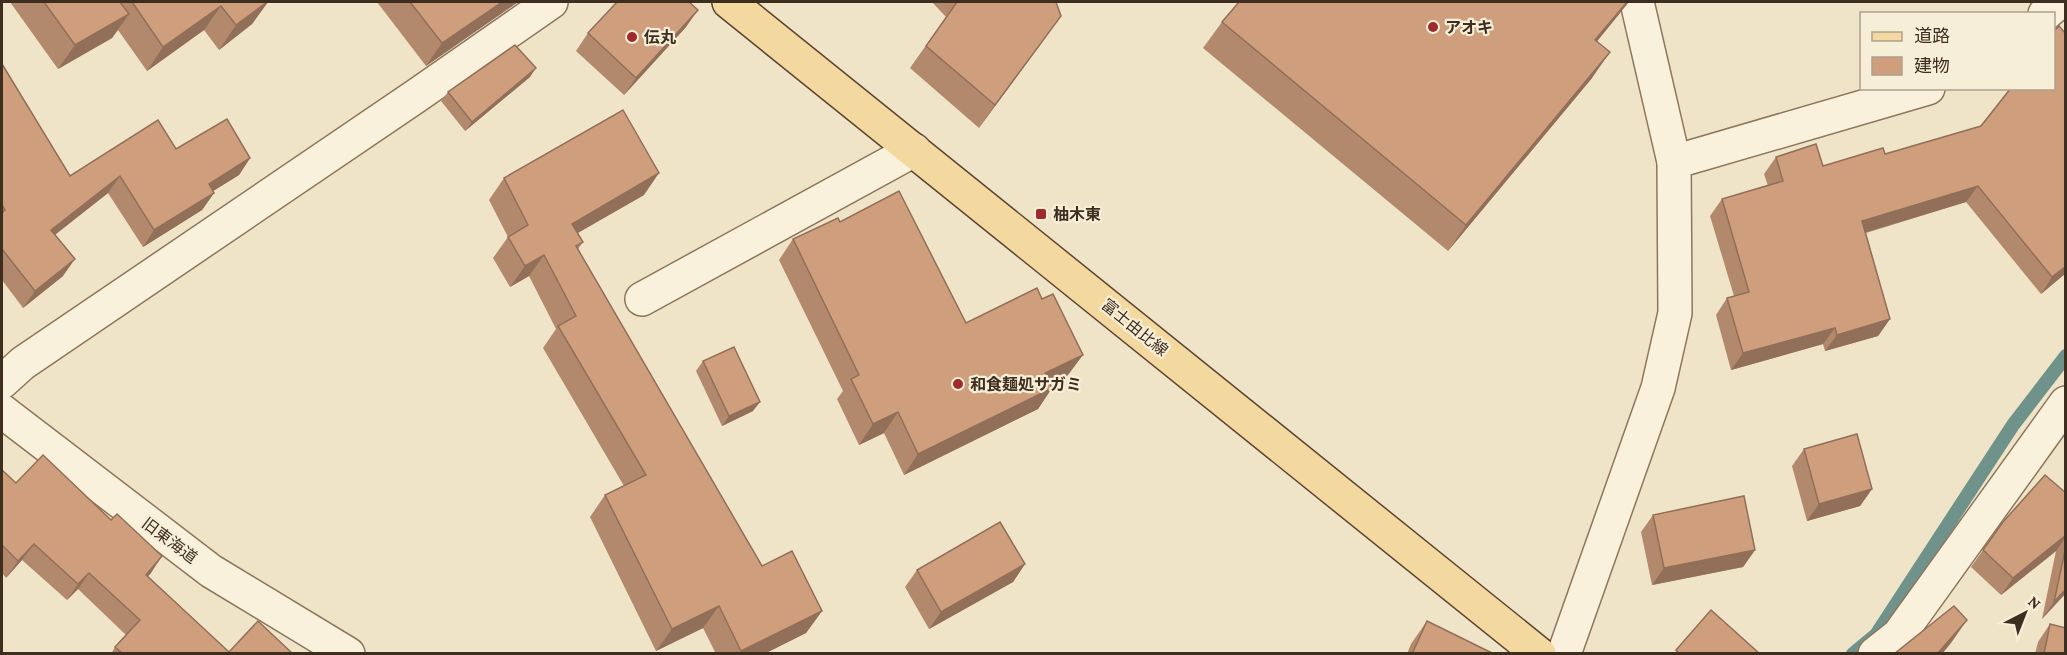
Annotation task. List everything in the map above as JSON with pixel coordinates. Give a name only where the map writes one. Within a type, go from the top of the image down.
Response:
[{"type":"main road","name":"富士由比線","points":[[729,2],[1539,654]]},
{"type":"street","points":[[2,382],[23,363],[551,2]]},
{"type":"street","points":[[1564,654],[1658,388],[1675,313],[1674,162],[1637,2]]},
{"type":"street","points":[[2047,12],[2060,2]]},
{"type":"street","points":[[1674,162],[1921,90]]},
{"type":"street","points":[[642,299],[914,150]]},
{"type":"street","points":[[1894,647],[2066,403]]},
{"type":"street","name":"旧東海道","points":[[2,411],[211,571],[348,654]]},
{"type":"building","points":[[44,2],[120,2],[129,14],[75,45]]},
{"type":"building","points":[[132,2],[267,2],[236,25],[221,6],[163,47]]},
{"type":"building","points":[[410,2],[502,2],[442,43]]},
{"type":"building","points":[[617,2],[689,2],[698,10],[636,78],[588,33]]},
{"type":"building","points":[[957,2],[1056,2],[1061,16],[995,105],[926,46]]},
{"type":"building","points":[[1239,2],[1627,2],[1595,40],[1610,52],[1466,225],[1222,22]]},
{"type":"building","points":[[2059,26],[2066,34],[2066,266],[2052,277],[1978,186],[1862,221],[1890,319],[1837,335],[1835,328],[1743,353],[1727,298],[1749,292],[1722,199],[1783,181],[1776,157],[1816,144],[1823,166],[1883,148],[1885,154],[1981,126],[2009,90],[2055,90],[2055,30]]},
{"type":"building","points":[[515,45],[536,68],[472,122],[448,92]]},
{"type":"building","points":[[2,64],[70,176],[158,120],[176,149],[227,119],[250,158],[209,184],[214,193],[154,230],[120,176],[51,230],[75,259],[35,291],[2,249],[2,213],[5,210],[2,205]]},
{"type":"building","points":[[623,110],[659,173],[572,224],[583,242],[576,246],[762,566],[792,551],[822,611],[741,651],[719,606],[672,629],[605,495],[646,475],[558,326],[576,316],[544,255],[525,266],[508,237],[528,225],[504,178]]},
{"type":"building","points":[[899,191],[966,323],[1037,288],[1042,299],[1053,294],[1083,355],[1045,373],[1052,388],[918,454],[898,412],[873,424],[851,379],[859,375],[793,239],[838,218],[840,222]]},
{"type":"building","points":[[734,347],[760,402],[729,416],[703,361]]},
{"type":"building","points":[[1857,434],[1872,489],[1819,504],[1804,449]]},
{"type":"building","points":[[43,455],[111,520],[117,514],[162,556],[146,575],[229,652],[258,621],[293,654],[123,654],[115,647],[140,620],[89,573],[78,584],[34,544],[18,561],[2,545],[2,470],[16,483]]},
{"type":"building","points":[[2045,475],[2066,493],[2066,535],[2013,578],[1983,550],[2003,522]]},
{"type":"building","points":[[1744,496],[1755,550],[1664,568],[1653,515]]},
{"type":"building","points":[[1000,522],[1025,564],[941,612],[917,570]]},
{"type":"building","points":[[2066,546],[2066,589],[2054,602]]},
{"type":"building","points":[[1954,606],[1967,620],[1937,654],[1894,654]]},
{"type":"building","points":[[1711,610],[1760,654],[1679,654],[1676,650]]},
{"type":"building","points":[[1427,621],[1494,654],[1412,654]]},
{"type":"building","points":[[2050,624],[2066,628],[2066,654],[2044,654]]},
{"type":"waterway","points":[[1853,654],[1876,635],[2013,425],[2066,356]]},
{"type":"place","name":"アオキ","points":[[1433,27]]},
{"type":"place","name":"伝丸","points":[[632,37]]},
{"type":"place","name":"柚木東","points":[[1041,214]]},
{"type":"place","name":"和食麺処サガミ","points":[[958,384]]}]
